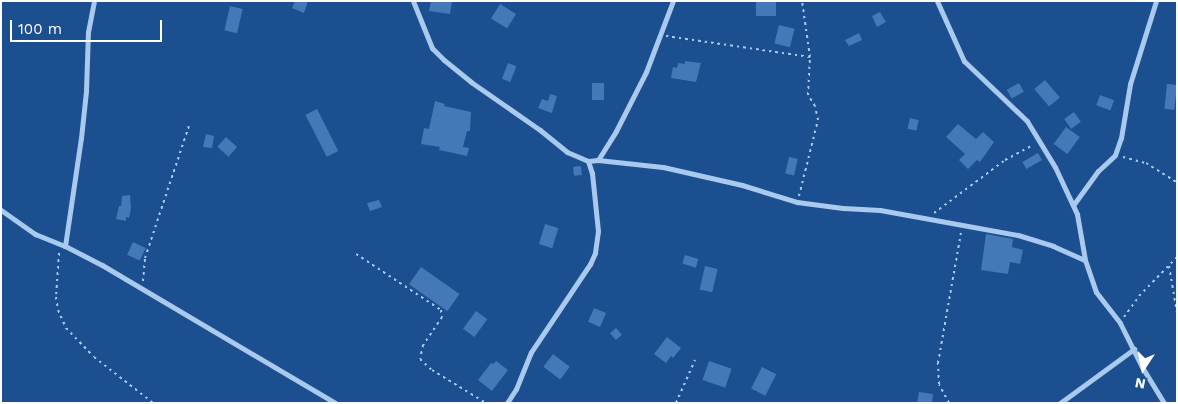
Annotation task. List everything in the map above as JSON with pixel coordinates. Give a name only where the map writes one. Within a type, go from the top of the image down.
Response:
[{"type":"street","points":[[65,246],[81,138],[86,91],[88,32],[94,1]]},
{"type":"street","points":[[406,1],[413,2],[432,48],[444,60],[493,99],[540,130],[567,152],[588,161],[598,160],[663,167],[701,175],[797,202],[843,208],[880,210],[963,225],[1038,241],[1085,260]]},
{"type":"street","points":[[598,160],[640,85],[673,1]]},
{"type":"street","points":[[937,1],[964,60],[1027,121],[1039,141],[1074,204],[1085,260],[1096,292],[1120,323],[1142,367],[1164,403]]},
{"type":"street","points":[[1074,204],[1098,171],[1115,155],[1121,138],[1130,84],[1156,1]]},
{"type":"street","points":[[507,403],[516,389],[530,352],[590,264],[595,253],[598,221],[595,186],[588,161]]},
{"type":"street","points":[[1,210],[35,234],[65,246],[335,403]]},
{"type":"street","points":[[1060,403],[1134,349]]},
{"type":"path","points":[[797,202],[818,120],[815,106],[808,96],[810,56],[802,1]]},
{"type":"path","points":[[659,35],[810,56]]},
{"type":"path","points":[[141,291],[145,258],[189,126]]},
{"type":"path","points":[[925,218],[1006,160],[1039,141]]},
{"type":"path","points":[[1115,155],[1146,163],[1177,182]]},
{"type":"path","points":[[949,403],[939,384],[938,363],[963,225]]},
{"type":"path","points":[[65,246],[58,254],[56,297],[60,315],[66,328],[94,357],[153,403]]},
{"type":"path","points":[[356,254],[441,310],[442,317],[423,345],[420,359],[432,370],[486,403]]},
{"type":"path","points":[[1120,323],[1139,296],[1177,257]]},
{"type":"path","points":[[1169,266],[1177,313]]},
{"type":"path","points":[[676,403],[695,360]]},
{"type":"building","points":[[295,1],[308,1],[304,13],[292,8]]},
{"type":"building","points":[[431,1],[452,1],[450,14],[429,11]]},
{"type":"building","points":[[756,1],[776,1],[776,16],[756,16]]},
{"type":"building","points":[[500,4],[516,14],[507,28],[491,18]]},
{"type":"building","points":[[230,6],[243,9],[237,33],[224,30]]},
{"type":"building","points":[[880,12],[886,22],[877,27],[872,16]]},
{"type":"building","points":[[779,25],[795,29],[790,47],[774,43]]},
{"type":"building","points":[[859,33],[862,40],[849,46],[845,40]]},
{"type":"building","points":[[685,61],[701,63],[696,82],[671,78],[673,67],[677,68],[678,63],[685,64]]},
{"type":"building","points":[[508,63],[516,66],[510,82],[502,79]]},
{"type":"building","points":[[1045,80],[1060,98],[1049,107],[1034,89]]},
{"type":"building","points":[[592,83],[604,83],[604,100],[592,100]]},
{"type":"building","points":[[1019,83],[1024,92],[1012,99],[1007,90]]},
{"type":"building","points":[[1167,84],[1177,85],[1174,110],[1164,109]]},
{"type":"building","points":[[550,94],[557,96],[552,113],[538,108],[542,99],[548,101]]},
{"type":"building","points":[[1100,95],[1114,100],[1110,110],[1096,105]]},
{"type":"building","points":[[435,101],[445,104],[444,106],[471,112],[470,131],[467,131],[463,147],[469,148],[467,156],[439,150],[440,147],[421,144],[424,128],[429,129]]},
{"type":"building","points":[[317,109],[338,151],[327,157],[305,115]]},
{"type":"building","points":[[1074,112],[1081,122],[1071,129],[1064,119]]},
{"type":"building","points":[[910,118],[919,120],[916,131],[908,129]]},
{"type":"building","points":[[958,124],[976,139],[983,132],[994,142],[980,162],[977,160],[968,169],[959,160],[965,154],[946,137]]},
{"type":"building","points":[[1066,127],[1080,137],[1067,154],[1054,144]]},
{"type":"building","points":[[206,134],[214,136],[212,148],[203,147]]},
{"type":"building","points":[[226,137],[237,147],[228,157],[217,147]]},
{"type":"building","points":[[1038,153],[1042,160],[1026,169],[1022,162]]},
{"type":"building","points":[[789,157],[798,159],[794,176],[785,174]]},
{"type":"building","points":[[581,166],[582,175],[574,176],[573,167]]},
{"type":"building","points":[[130,195],[131,208],[129,218],[126,217],[126,221],[116,219],[119,206],[121,206],[122,196]]},
{"type":"building","points":[[379,200],[382,207],[370,211],[367,203]]},
{"type":"building","points":[[545,224],[558,228],[552,248],[539,244]]},
{"type":"building","points":[[986,234],[1013,239],[1012,247],[1023,250],[1020,264],[1010,262],[1008,274],[981,270]]},
{"type":"building","points":[[133,242],[146,248],[140,261],[127,255]]},
{"type":"building","points":[[685,255],[698,259],[696,268],[682,264]]},
{"type":"building","points":[[705,266],[718,269],[712,292],[700,289]]},
{"type":"building","points":[[421,267],[460,294],[447,311],[409,284]]},
{"type":"building","points":[[594,308],[606,313],[600,327],[588,322]]},
{"type":"building","points":[[476,311],[487,319],[474,337],[463,329]]},
{"type":"building","points":[[616,328],[622,335],[616,340],[610,333]]},
{"type":"building","points":[[667,337],[681,348],[666,363],[654,354]]},
{"type":"building","points":[[553,354],[570,367],[560,379],[543,367]]},
{"type":"building","points":[[496,361],[508,370],[492,391],[478,380],[491,363],[493,364]]},
{"type":"building","points":[[709,361],[732,369],[725,388],[702,380]]},
{"type":"building","points":[[762,367],[776,374],[765,396],[751,388]]},
{"type":"building","points":[[919,392],[933,394],[932,403],[917,403]]}]
